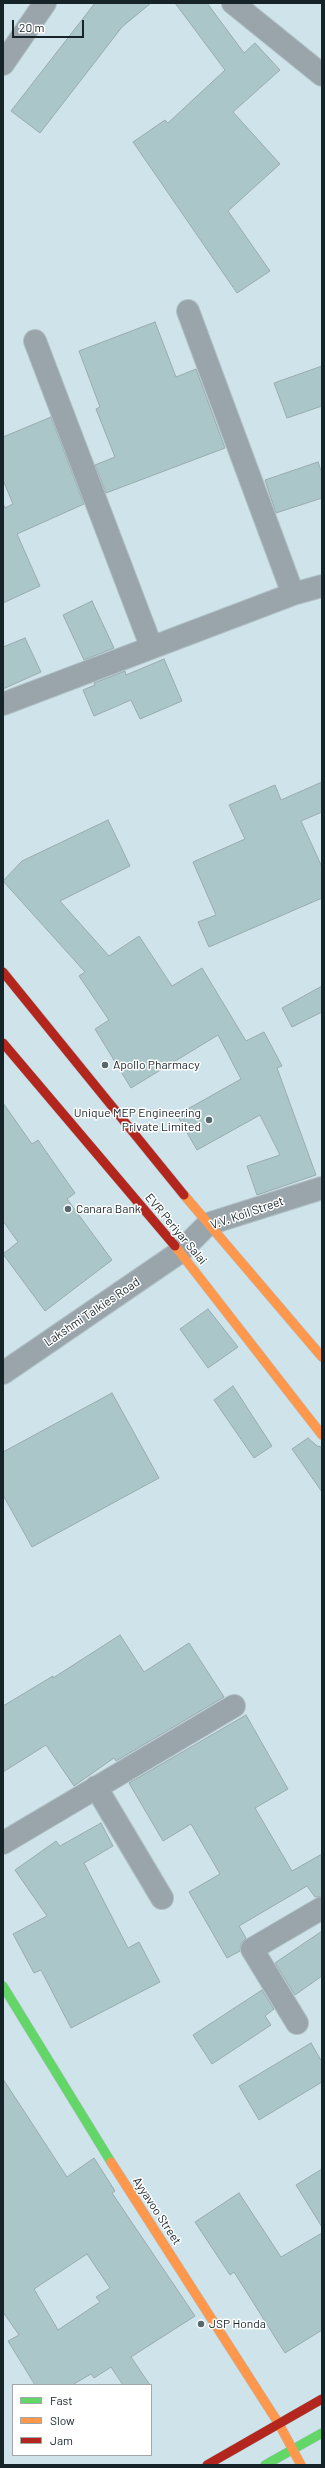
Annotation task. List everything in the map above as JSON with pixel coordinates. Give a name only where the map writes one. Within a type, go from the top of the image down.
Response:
[{"type":"main road","points":[[3,972],[208,1224],[322,1357]]},
{"type":"main road","name":"EVR Periyar Salai","points":[[3,1043],[180,1252],[322,1435]]},
{"type":"main road","name":"Ayyavoo Street","points":[[3,1986],[90,2129],[278,2424],[293,2449],[300,2465]]},
{"type":"main road","points":[[207,2465],[322,2400]]},
{"type":"main road","points":[[265,2465],[322,2432]]},
{"type":"street","points":[[3,64],[45,3]]},
{"type":"street","points":[[233,3],[322,75]]},
{"type":"street","points":[[188,311],[293,594]]},
{"type":"street","points":[[35,341],[151,646]]},
{"type":"street","points":[[3,704],[151,646],[293,594],[322,586]]},
{"type":"street","name":"V.V. Koil Street","points":[[180,1252],[208,1224],[322,1188]]},
{"type":"street","name":"Lakshmi Talkies Road","points":[[3,1373],[180,1252]]},
{"type":"street","points":[[3,1842],[234,1706]]},
{"type":"street","points":[[96,1787],[162,1898]]},
{"type":"street","points":[[297,2023],[252,1949],[322,1908]]},
{"type":"building","points":[[95,3],[151,3],[122,27],[40,133],[11,111]]},
{"type":"building","points":[[175,3],[207,3],[244,53],[255,43],[280,70],[233,112],[280,164],[228,211],[270,271],[237,293],[133,142],[165,120],[168,123],[225,70]]},
{"type":"building","points":[[155,322],[176,377],[196,369],[225,448],[106,493],[95,465],[115,457],[96,409],[100,407],[79,351]]},
{"type":"building","points":[[322,366],[322,406],[287,418],[274,383]]},
{"type":"building","points":[[51,417],[84,504],[17,534],[40,586],[3,603],[3,503],[5,508],[13,504],[3,480],[3,437]]},
{"type":"building","points":[[318,462],[322,473],[322,498],[276,513],[265,480]]},
{"type":"building","points":[[92,601],[114,648],[84,660],[63,615]]},
{"type":"building","points":[[25,638],[41,672],[3,689],[3,647]]},
{"type":"building","points":[[164,659],[182,701],[140,719],[131,700],[94,716],[83,690],[95,685],[94,683],[125,671],[126,675]]},
{"type":"building","points":[[322,782],[322,812],[301,821],[322,867],[322,898],[209,947],[198,922],[216,915],[193,862],[245,839],[229,805],[275,785],[281,800]]},
{"type":"building","points":[[108,820],[130,866],[60,901],[109,956],[139,936],[172,986],[202,968],[246,1041],[264,1032],[282,1066],[277,1068],[316,1175],[257,1195],[247,1166],[280,1155],[260,1115],[197,1150],[177,1115],[241,1079],[218,1035],[131,1088],[95,1029],[109,1020],[79,976],[85,972],[3,881],[22,861]]},
{"type":"building","points":[[322,986],[322,1012],[292,1027],[282,1008]]},
{"type":"building","points":[[3,1103],[32,1144],[38,1140],[75,1193],[67,1199],[112,1260],[45,1311],[3,1254],[18,1242],[3,1221]]},
{"type":"building","points":[[208,1309],[238,1347],[208,1368],[180,1329]]},
{"type":"building","points":[[233,1386],[272,1446],[254,1458],[214,1400]]},
{"type":"building","points":[[112,1393],[159,1478],[32,1547],[3,1495],[3,1452]]},
{"type":"building","points":[[308,1438],[317,1446],[322,1447],[322,1492],[292,1449]]},
{"type":"building","points":[[120,1635],[144,1672],[189,1643],[224,1697],[116,1761],[114,1758],[74,1786],[46,1745],[3,1772],[3,1706],[53,1676],[53,1678]]},
{"type":"building","points":[[246,1715],[288,1789],[255,1808],[292,1871],[322,1854],[322,1896],[315,1897],[307,1886],[239,1926],[246,1938],[241,1943],[240,1951],[227,1958],[189,1892],[220,1874],[191,1824],[163,1841],[129,1783]]},
{"type":"building","points":[[101,1823],[113,1846],[84,1863],[128,1948],[139,1942],[160,1982],[71,2028],[41,1970],[34,1973],[13,1934],[47,1916],[15,1870],[56,1841],[60,1846]]},
{"type":"building","points":[[322,1931],[322,1976],[295,1995],[275,1963]]},
{"type":"building","points":[[262,1990],[274,2009],[265,2016],[271,2025],[212,2064],[193,2035]]},
{"type":"building","points":[[311,2043],[322,2062],[322,2082],[259,2120],[239,2086]]},
{"type":"building","points":[[3,2079],[67,2177],[94,2158],[115,2191],[112,2193],[195,2316],[131,2357],[149,2384],[122,2384],[111,2367],[94,2378],[91,2374],[74,2384],[34,2384],[8,2341],[19,2335],[3,2312]],"holes":[[[87,2254],[110,2288],[96,2297],[100,2302],[58,2330],[34,2289]]]},
{"type":"building","points":[[322,2169],[322,2227],[296,2185]]},
{"type":"building","points":[[239,2193],[281,2257],[322,2233],[322,2330],[285,2353],[234,2272],[230,2275],[195,2222]]},
{"type":"traffic: fast","points":[[3,1986],[111,2162]]},
{"type":"traffic: fast","points":[[265,2465],[322,2433]]},
{"type":"traffic: slow","points":[[184,1195],[322,1357]]},
{"type":"traffic: slow","points":[[175,1246],[322,1435]]},
{"type":"traffic: slow","points":[[111,2162],[279,2424],[301,2465]]},
{"type":"traffic: jam","points":[[3,972],[184,1195]]},
{"type":"traffic: jam","points":[[3,1043],[175,1246]]},
{"type":"traffic: jam","points":[[207,2465],[322,2399]]},
{"type":"place","name":"Apollo Pharmacy","points":[[105,1065]]},
{"type":"place","name":"Unique MEP Engineering Private Limited","points":[[209,1120]]},
{"type":"place","name":"Canara Bank","points":[[68,1209]]},
{"type":"place","name":"JSP Honda","points":[[201,2324]]}]
